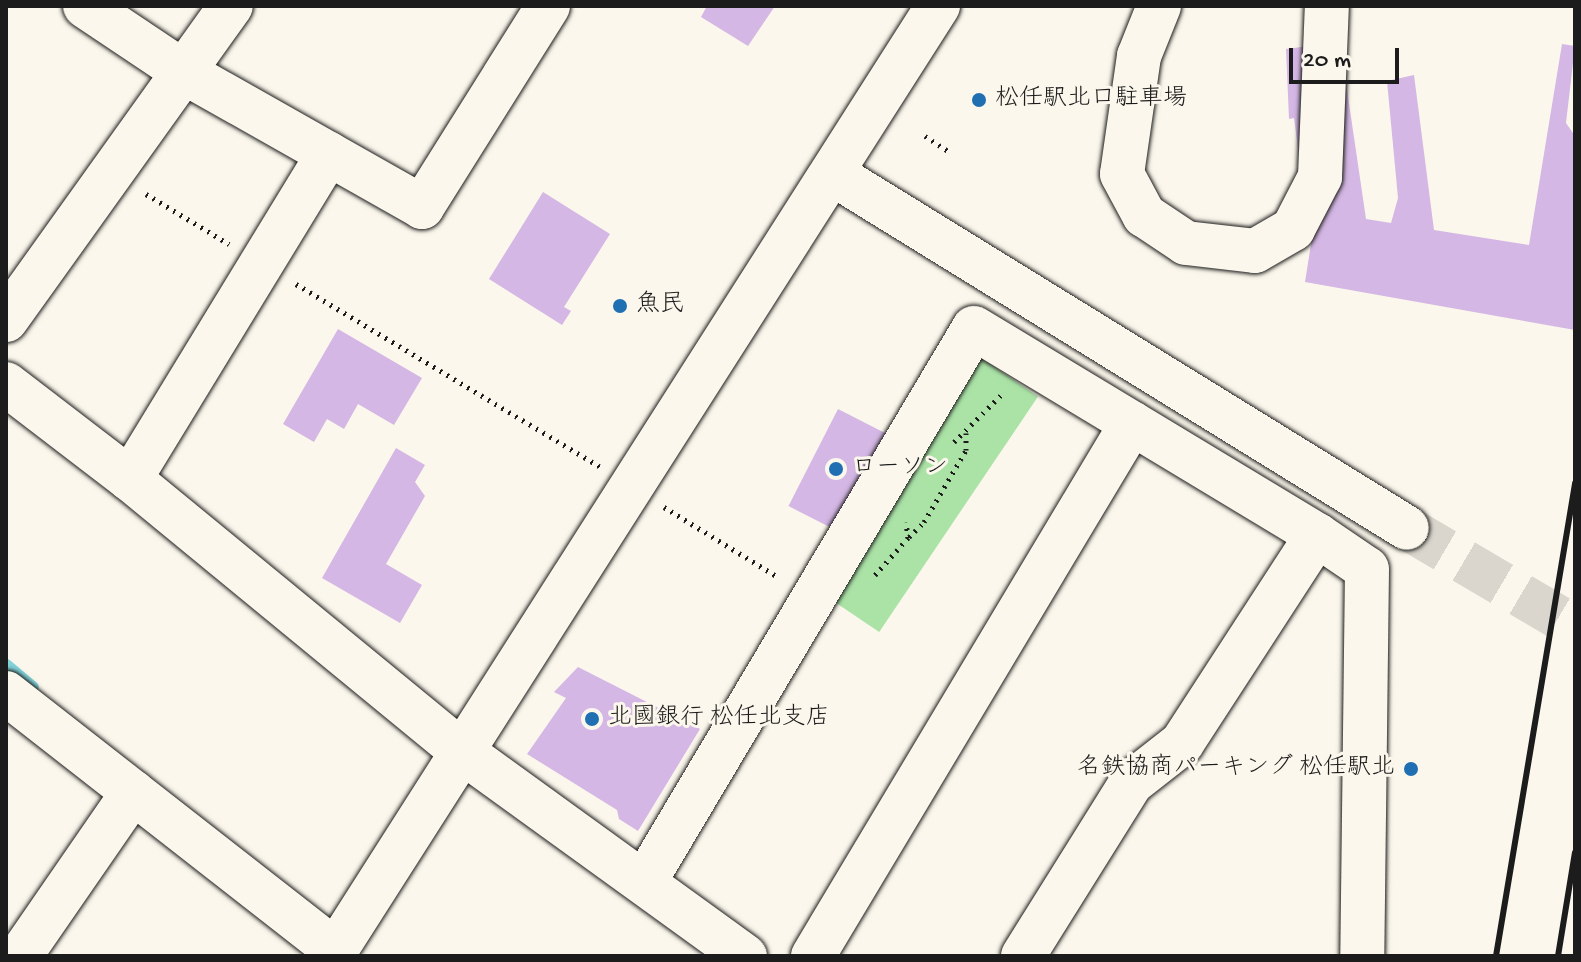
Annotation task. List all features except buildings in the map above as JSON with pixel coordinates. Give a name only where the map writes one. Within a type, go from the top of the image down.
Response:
[{"type":"street","points":[[85,6],[182,71],[422,207],[548,6]]},
{"type":"street","points":[[6,320],[231,6]]},
{"type":"street","points":[[6,693],[334,953],[460,750],[646,495],[833,174],[938,6]]},
{"type":"street","points":[[1159,6],[1139,56],[1122,174],[1144,215],[1186,243],[1255,251],[1293,229],[1320,177],[1320,13]]},
{"type":"street","points":[[130,479],[328,154]]},
{"type":"street","points":[[833,174],[1407,528]]},
{"type":"street","points":[[645,881],[974,328],[1317,535],[1367,569],[1362,956]]},
{"type":"street","points":[[6,384],[130,479],[460,750],[745,956]]},
{"type":"street","points":[[813,956],[1132,423]]},
{"type":"street","points":[[1023,956],[1131,783],[1182,743],[1317,535]]},
{"type":"street","points":[[20,956],[133,792]]},
{"type":"path","points":[[925,136],[950,152]]},
{"type":"path","points":[[110,172],[813,598]]},
{"type":"path","points":[[941,449],[966,432],[1027,359]]},
{"type":"path","points":[[871,578],[924,522],[966,450],[966,432]]},
{"type":"path","points":[[905,517],[908,538]]},
{"type":"green space","points":[[975,354],[1038,396],[879,632],[816,589]]},
{"type":"waterway","points":[[6,664],[33,687]]},
{"type":"tunnel","points":[[1407,528],[1575,627]]},
{"type":"railway","points":[[1496,956],[1575,483]]},
{"type":"railway","points":[[1558,956],[1575,852]]},
{"type":"place","name":"松任駅北口駐車場","points":[[979,100]]},
{"type":"place","name":"魚民","points":[[620,306]]},
{"type":"place","name":"ローソン","points":[[836,469]]},
{"type":"place","name":"北國銀行 松任北支店","points":[[592,719]]},
{"type":"place","name":"名鉄協商パーキング 松任駅北","points":[[1411,769]]}]
